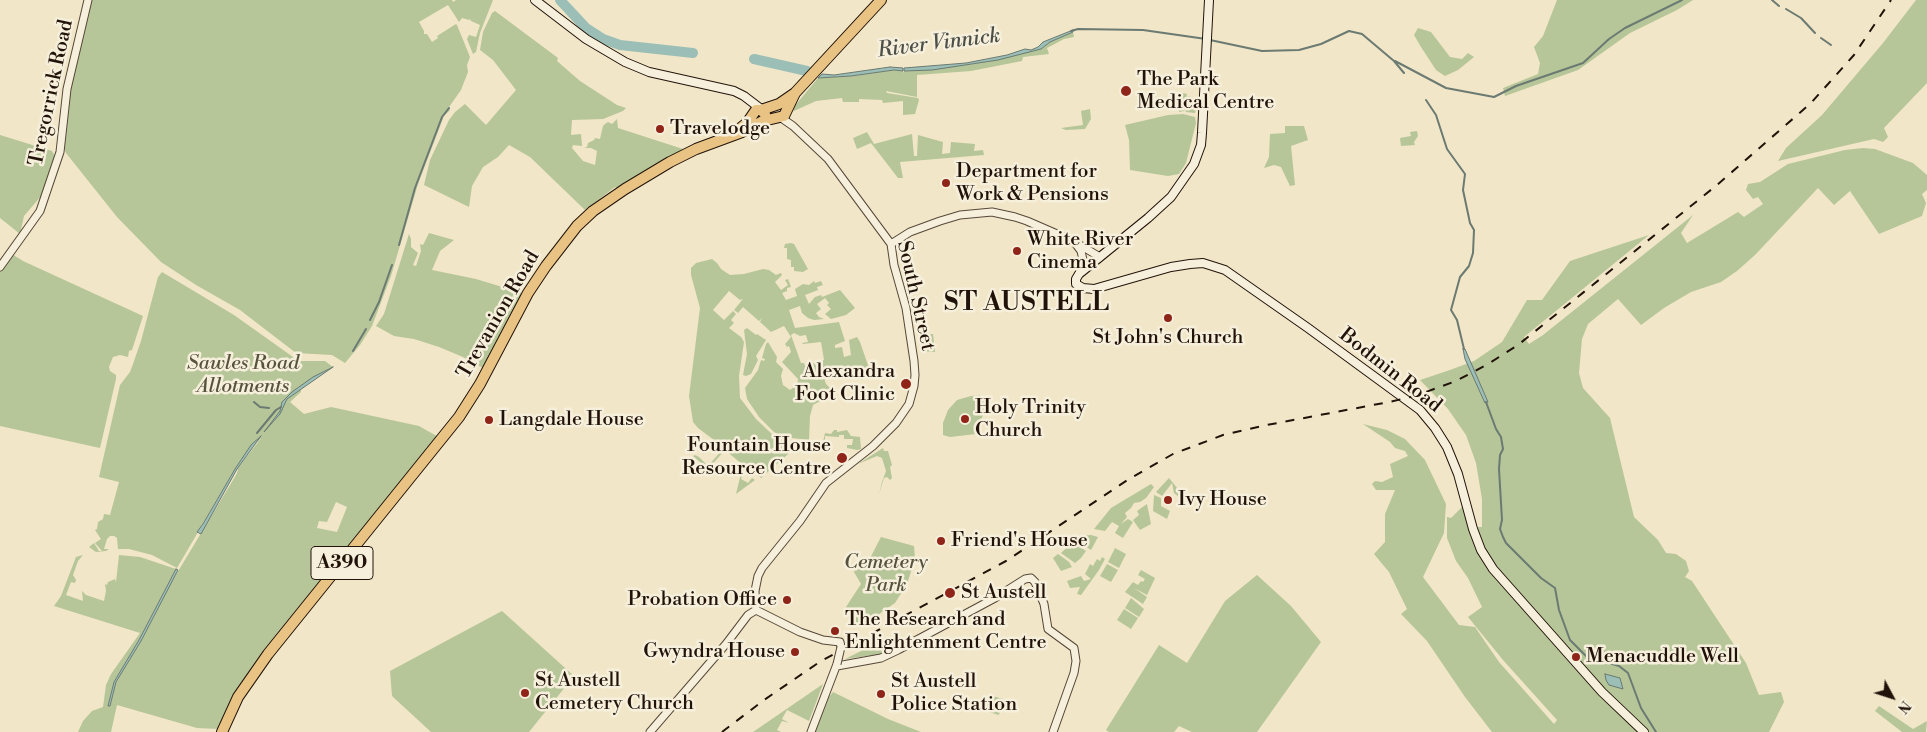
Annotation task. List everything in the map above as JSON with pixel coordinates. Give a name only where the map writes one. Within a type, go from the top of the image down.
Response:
[{"type":"highway","name":"A390","points":[[758,115],[781,110],[817,68],[881,0]]},
{"type":"highway","name":"A390","points":[[873,10],[886,0]]},
{"type":"highway","name":"Trevanion Road","points":[[222,732],[238,697],[257,668],[293,621],[437,446],[470,400],[528,293],[577,226],[593,211],[645,176],[690,152],[742,132],[758,115]]},
{"type":"main road","points":[[535,0],[586,38],[625,62],[649,72],[734,91],[744,96],[758,115]]},
{"type":"main road","points":[[1078,274],[1171,197],[1194,164],[1201,145],[1209,0]]},
{"type":"main road","name":"Bodmin Road","points":[[1078,274],[1076,284],[1083,288],[1091,289],[1171,267],[1190,264],[1203,264],[1225,270],[1420,410],[1447,446],[1454,463],[1473,529],[1481,550],[1493,569],[1602,692],[1644,732]]},
{"type":"street","name":"Tregorrick Road","points":[[0,267],[40,211],[60,152],[67,89],[88,0]]},
{"type":"street","name":"South Street","points":[[756,610],[755,591],[762,568],[800,521],[822,488],[837,472],[873,446],[896,423],[909,404],[914,386],[914,361],[910,332],[891,244],[828,159],[793,126],[781,110]]},
{"type":"street","points":[[891,244],[910,232],[940,221],[960,215],[989,212],[1015,217],[1074,242],[1100,257]]},
{"type":"street","points":[[1074,242],[1079,246],[1083,260],[1078,274]]},
{"type":"street","points":[[837,665],[881,658],[890,654],[995,598],[1025,579],[1031,578],[1035,582],[1044,604],[1048,629],[1074,648],[1076,661],[1074,674],[1053,732]]},
{"type":"street","points":[[650,732],[748,616],[756,610],[800,632],[840,644],[837,665],[812,732]]},
{"type":"green space","points":[[91,0],[452,0],[453,2],[456,0],[493,0],[480,33],[476,52],[473,54],[467,39],[469,35],[476,37],[480,25],[470,19],[462,18],[459,22],[448,5],[419,22],[424,34],[427,34],[432,42],[438,38],[437,36],[457,25],[470,57],[467,65],[468,72],[461,90],[449,107],[450,110],[444,116],[418,184],[391,276],[372,326],[360,345],[345,363],[332,355],[296,353],[240,310],[161,262],[117,217],[66,153],[64,149],[70,91]]},
{"type":"green space","points":[[1557,0],[1693,0],[1630,33],[1578,70],[1505,96],[1503,88],[1538,74],[1540,63],[1534,47],[1543,36]]},
{"type":"green space","points":[[1916,0],[1927,0],[1927,83],[1884,128],[1888,137],[1883,142],[1874,139],[1778,161],[1786,148],[1822,115],[1883,43]]},
{"type":"green space","points":[[495,11],[558,58],[557,61],[580,81],[617,105],[626,108],[603,119],[572,120],[571,135],[581,134],[582,146],[573,145],[572,148],[583,161],[595,165],[597,151],[591,148],[584,148],[595,138],[600,139],[605,124],[608,122],[612,124],[617,119],[618,128],[683,149],[617,189],[615,187],[585,210],[530,157],[509,145],[498,157],[483,167],[472,186],[469,207],[424,185],[430,160],[449,120],[455,112],[465,104],[486,125],[516,90],[493,60],[480,50],[483,32],[492,13]]},
{"type":"green space","points":[[1418,28],[1431,32],[1450,57],[1462,59],[1468,53],[1474,57],[1458,70],[1445,76],[1436,70],[1414,35]]},
{"type":"green space","points":[[1073,32],[1074,37],[1064,39],[1047,48],[1049,54],[1023,57],[1022,61],[971,71],[917,75],[917,97],[886,91],[887,93],[918,98],[915,114],[903,115],[903,101],[883,103],[882,100],[859,99],[859,102],[843,102],[842,98],[816,101],[794,111],[793,108],[818,78],[894,70],[903,71],[903,73],[904,71],[973,64],[1041,49],[1050,42]]},
{"type":"green space","points":[[1178,92],[1187,94],[1185,106],[1188,96],[1198,100],[1195,113],[1186,112],[1185,108],[1184,111],[1179,112]]},
{"type":"green space","points":[[1090,109],[1091,119],[1085,129],[1066,130],[1061,128],[1083,125],[1081,111]]},
{"type":"green space","points":[[1183,114],[1195,117],[1196,123],[1186,163],[1179,174],[1168,176],[1130,170],[1129,140],[1125,125],[1168,115]]},
{"type":"green space","points":[[1285,126],[1304,126],[1308,140],[1291,146],[1295,185],[1290,186],[1281,167],[1274,165],[1264,168],[1269,157],[1270,134],[1285,133]]},
{"type":"green space","points":[[1417,131],[1418,136],[1414,142],[1415,145],[1401,146],[1400,138],[1411,136],[1410,132]]},
{"type":"green space","points":[[867,132],[874,144],[912,134],[914,156],[917,156],[918,135],[943,142],[942,154],[950,153],[951,142],[975,144],[974,151],[983,150],[984,155],[900,162],[903,178],[898,178],[871,143],[857,149],[853,138]]},
{"type":"green space","points":[[0,135],[52,151],[56,158],[42,195],[24,216],[20,234],[0,218]]},
{"type":"green space","points":[[1875,149],[1913,163],[1927,175],[1927,190],[1922,194],[1926,203],[1922,216],[1879,234],[1850,191],[1834,205],[1818,188],[1755,255],[1721,282],[1691,292],[1664,308],[1641,325],[1618,299],[1588,324],[1582,339],[1579,373],[1583,388],[1610,418],[1634,517],[1658,540],[1666,553],[1676,554],[1686,561],[1689,571],[1685,577],[1692,581],[1746,663],[1759,695],[1781,692],[1784,702],[1769,732],[1492,732],[1465,697],[1427,641],[1401,614],[1407,609],[1389,572],[1374,554],[1385,542],[1385,514],[1395,490],[1376,490],[1372,484],[1375,481],[1382,482],[1393,477],[1390,464],[1408,456],[1405,451],[1395,448],[1390,442],[1363,424],[1387,430],[1405,439],[1425,460],[1446,504],[1444,533],[1423,577],[1459,625],[1475,627],[1499,662],[1554,724],[1557,720],[1503,660],[1468,617],[1482,607],[1468,578],[1456,561],[1447,538],[1447,517],[1451,518],[1466,503],[1473,527],[1482,527],[1482,499],[1476,463],[1466,435],[1448,409],[1420,380],[1474,361],[1502,342],[1527,300],[1542,300],[1570,261],[1649,235],[1524,337],[1529,344],[1543,335],[1693,215],[1681,233],[1687,243],[1738,212],[1744,217],[1763,204],[1758,197],[1753,199],[1746,190],[1748,184],[1760,182],[1788,164],[1845,150]]},
{"type":"green space","points":[[429,233],[454,240],[440,251],[432,270],[476,279],[522,293],[483,368],[439,347],[414,339],[394,336],[376,326],[384,314],[409,234],[411,247],[418,253],[413,265],[416,266],[421,251],[420,244],[423,245]]},
{"type":"green space","points":[[785,244],[794,244],[808,269],[803,272],[794,271],[794,267],[791,267],[791,260],[787,259],[787,248],[784,248]]},
{"type":"green space","points":[[12,254],[23,261],[143,316],[128,357],[120,355],[113,357],[109,367],[110,371],[116,375],[116,379],[100,448],[0,426],[0,269]]},
{"type":"green space","points":[[712,259],[730,275],[744,274],[763,269],[769,270],[776,275],[781,273],[782,275],[775,282],[781,290],[788,285],[785,280],[788,279],[791,287],[782,293],[786,300],[797,296],[795,289],[803,284],[809,285],[814,281],[815,283],[821,281],[823,285],[817,287],[818,290],[805,295],[809,304],[815,297],[821,295],[822,297],[840,290],[855,308],[846,315],[831,319],[825,314],[831,309],[827,305],[829,303],[825,298],[817,304],[821,309],[816,313],[824,319],[814,320],[802,313],[800,306],[789,310],[795,328],[839,322],[845,341],[835,345],[835,348],[842,347],[844,357],[851,355],[849,340],[857,337],[871,374],[871,377],[861,380],[861,372],[852,373],[838,367],[824,374],[825,367],[822,364],[816,365],[817,375],[823,375],[826,384],[835,393],[813,405],[810,416],[809,440],[783,437],[774,432],[759,417],[747,399],[745,388],[758,370],[761,360],[764,361],[765,359],[762,358],[768,342],[777,357],[776,362],[783,369],[781,376],[783,385],[790,390],[797,385],[798,379],[782,362],[791,352],[789,346],[787,347],[785,344],[791,337],[784,326],[771,332],[760,322],[762,318],[759,321],[743,307],[738,313],[734,310],[743,299],[740,300],[729,291],[713,310],[724,320],[733,311],[736,314],[731,320],[734,323],[729,328],[741,337],[744,342],[739,376],[740,398],[756,419],[774,436],[787,444],[795,446],[761,478],[745,466],[741,479],[748,483],[752,478],[755,480],[736,494],[743,465],[725,450],[708,472],[707,468],[693,456],[699,457],[708,466],[723,449],[715,441],[704,454],[702,453],[714,440],[693,422],[689,396],[700,308],[691,275],[691,268],[696,263]],"holes":[[[794,333],[800,336],[806,335],[808,342],[803,344],[821,342],[824,360],[805,366],[804,363],[801,363],[791,335]]]},
{"type":"green space","name":"Sawles Road Allotments","points":[[162,272],[234,315],[299,361],[325,361],[333,367],[306,383],[289,397],[301,389],[301,392],[290,402],[304,414],[331,407],[419,426],[442,439],[269,661],[219,729],[197,728],[117,705],[111,732],[78,732],[83,721],[92,711],[103,707],[106,685],[111,674],[140,633],[54,606],[61,596],[76,557],[83,555],[78,561],[73,575],[76,580],[75,583],[71,582],[66,595],[83,601],[82,591],[86,595],[104,601],[105,584],[107,585],[108,582],[115,579],[116,582],[119,555],[140,557],[176,569],[139,640],[114,682],[108,706],[110,706],[116,682],[141,641],[168,588],[236,475],[237,469],[262,437],[248,451],[235,469],[177,568],[152,555],[129,549],[118,549],[117,538],[114,536],[110,536],[107,539],[104,549],[109,549],[106,551],[96,552],[89,547],[94,543],[99,551],[102,551],[95,543],[101,539],[95,530],[97,529],[98,522],[103,519],[104,514],[110,515],[119,482],[99,477],[120,385],[130,372],[133,364],[158,277]],"holes":[[[336,502],[347,507],[337,532],[317,528],[319,521],[327,522]]]},
{"type":"green space","points":[[747,328],[766,340],[756,356],[758,360],[751,374],[746,376],[743,375],[747,354],[744,330]]},
{"type":"green space","points":[[933,334],[935,352],[922,351],[922,335]]},
{"type":"green space","points":[[980,395],[987,404],[976,434],[950,437],[943,435],[943,423],[948,410],[957,400]]},
{"type":"green space","points":[[834,430],[837,430],[837,432],[847,430],[851,436],[860,437],[861,449],[847,448],[847,445],[852,445],[853,439],[844,439],[844,435],[839,435],[839,437],[825,436],[825,442],[823,442],[825,433],[831,434]]},
{"type":"green space","points":[[883,448],[884,451],[888,451],[892,465],[890,467],[892,478],[890,480],[887,477],[884,478],[879,494],[886,471],[882,458],[877,456],[858,464]]},
{"type":"green space","points":[[1169,478],[1186,499],[1183,503],[1174,493],[1172,483],[1162,496],[1156,492]]},
{"type":"green space","points":[[1151,484],[1154,487],[1146,498],[1134,503],[1125,513],[1127,517],[1121,524],[1128,519],[1133,522],[1123,538],[1115,533],[1119,526],[1112,522],[1105,531],[1094,529],[1111,508]]},
{"type":"green space","points":[[1154,495],[1161,498],[1161,506],[1170,511],[1167,519],[1153,511]]},
{"type":"green space","points":[[1147,504],[1151,524],[1140,530],[1133,520],[1139,515],[1137,511]]},
{"type":"green space","points":[[1091,535],[1098,537],[1091,550],[1076,540],[1080,536]]},
{"type":"green space","name":"Cemetery Park","points":[[881,537],[914,546],[915,559],[907,584],[895,603],[872,619],[850,625],[846,607],[861,584],[854,572],[857,565],[866,566]]},
{"type":"green space","points":[[1073,542],[1086,551],[1075,563],[1061,553]]},
{"type":"green space","points":[[1115,548],[1126,554],[1119,568],[1108,562]]},
{"type":"green space","points":[[1058,554],[1069,562],[1072,567],[1061,571],[1053,558]]},
{"type":"green space","points":[[1102,557],[1105,559],[1099,570],[1081,595],[1077,594],[1080,587],[1070,588],[1067,581],[1081,576],[1084,581],[1091,579],[1085,574],[1090,564],[1093,566],[1097,559],[1100,561]]},
{"type":"green space","points":[[1107,564],[1118,570],[1111,582],[1100,576]]},
{"type":"green space","points":[[1141,570],[1155,578],[1147,595],[1134,588],[1147,597],[1143,604],[1125,592],[1133,582],[1138,585],[1141,581],[1143,582],[1145,579],[1138,575]]},
{"type":"green space","points":[[1257,575],[1291,606],[1321,642],[1257,732],[1192,732],[1179,726],[1174,732],[1109,732],[1106,730],[1159,645],[1187,663],[1225,601]]},
{"type":"green space","points":[[1131,598],[1144,609],[1139,617],[1125,608]]},
{"type":"green space","points":[[1124,609],[1138,618],[1131,629],[1117,620]]},
{"type":"green space","points":[[502,611],[574,676],[529,732],[431,732],[392,696],[390,671]]},
{"type":"green space","points":[[908,636],[910,640],[881,654],[845,659],[871,646],[900,639],[902,641]]},
{"type":"green space","points":[[823,684],[809,721],[787,710],[782,719],[789,723],[782,721],[777,730],[781,732],[753,732]]},
{"type":"green space","points":[[833,692],[888,719],[921,732],[815,732],[829,697]]},
{"type":"green space","points":[[989,695],[1003,699],[999,715],[985,711]]},
{"type":"green space","points":[[1879,706],[1913,729],[1927,721],[1926,732],[1902,732],[1875,711]]},
{"type":"water","points":[[1073,30],[1073,32],[1050,42],[1041,49],[998,60],[932,70],[904,71],[904,68],[966,63],[1007,55],[1025,49],[1031,50],[1043,42]]},
{"type":"water","points":[[890,67],[903,68],[903,71],[894,70],[818,78],[822,74],[834,75]]},
{"type":"water","points":[[1463,349],[1465,349],[1488,402],[1485,403],[1465,359]]},
{"type":"water","points":[[333,367],[287,399],[280,414],[264,432],[280,411],[282,402],[292,392],[313,377]]},
{"type":"water","points":[[261,436],[237,469],[201,534],[197,532],[251,445]]},
{"type":"water","points":[[176,569],[178,570],[141,641],[116,682],[110,706],[108,706],[114,682],[139,640]]},
{"type":"water","points":[[1605,674],[1620,678],[1623,689],[1609,685]]},
{"type":"waterway","name":"River Vinnick","points":[[560,0],[586,28],[603,39],[620,45],[693,53]]},
{"type":"waterway","points":[[1395,61],[1446,88],[1494,97],[1516,86],[1583,63],[1609,39],[1625,28],[1682,0]]},
{"type":"waterway","points":[[1772,0],[1779,6]]},
{"type":"waterway","points":[[1786,9],[1801,18],[1815,33]]},
{"type":"waterway","name":"River Vinnick","points":[[1071,31],[1078,29],[1143,30],[1206,39]]},
{"type":"waterway","name":"River Vinnick","points":[[1210,40],[1262,51],[1299,50],[1321,44],[1349,31],[1362,34],[1394,61],[1404,73]]},
{"type":"waterway","points":[[1821,38],[1831,45]]},
{"type":"waterway","name":"River Vinnick","points":[[754,59],[807,71]]},
{"type":"waterway","points":[[1426,100],[1436,115],[1447,149],[1465,174],[1463,190],[1470,223],[1474,230],[1473,253],[1469,266],[1460,277],[1451,310],[1457,320],[1464,349]]},
{"type":"waterway","points":[[399,245],[415,188],[442,117],[449,108]]},
{"type":"waterway","points":[[370,320],[379,302],[392,265]]},
{"type":"waterway","points":[[353,351],[366,329]]},
{"type":"waterway","points":[[254,402],[260,407],[269,408]]},
{"type":"waterway","points":[[1486,402],[1501,437],[1503,449],[1500,455],[1499,469],[1502,520],[1500,529],[1506,543],[1541,578],[1555,588],[1559,610],[1570,640],[1586,656],[1619,666],[1628,673],[1641,708],[1656,732]]},
{"type":"waterway","points":[[257,433],[276,410],[281,407]]},
{"type":"railway","points":[[722,732],[764,700],[821,661],[1006,561],[1129,479],[1173,454],[1223,435],[1415,396],[1456,381],[1488,364],[1518,345],[1717,185],[1811,103],[1854,55],[1891,0]]},
{"type":"place","name":"The Park Medical Centre","points":[[1126,91]]},
{"type":"place","name":"Travelodge","points":[[660,129]]},
{"type":"place","name":"Department for Work & Pensions","points":[[946,183]]},
{"type":"place","name":"White River Cinema","points":[[1017,251]]},
{"type":"place","name":"St John's Church","points":[[1168,318]]},
{"type":"place","name":"Alexandra Foot Clinic","points":[[906,384]]},
{"type":"place","name":"Holy Trinity Church","points":[[965,419]]},
{"type":"place","name":"Langdale House","points":[[489,420]]},
{"type":"place","name":"Fountain House Resource Centre","points":[[842,458]]},
{"type":"place","name":"Ivy House","points":[[1168,500]]},
{"type":"place","name":"Friend's House","points":[[941,541]]},
{"type":"place","name":"St Austell","points":[[950,593]]},
{"type":"place","name":"Probation Office","points":[[787,600]]},
{"type":"place","name":"The Research and Enlightenment Centre","points":[[835,631]]},
{"type":"place","name":"Gwyndra House","points":[[795,652]]},
{"type":"place","name":"Menacuddle Well","points":[[1576,657]]},
{"type":"place","name":"St Austell Cemetery Church","points":[[525,693]]},
{"type":"place","name":"St Austell Police Station","points":[[881,694]]},
{"type":"district","name":"ST AUSTELL","points":[[1027,304]]}]
